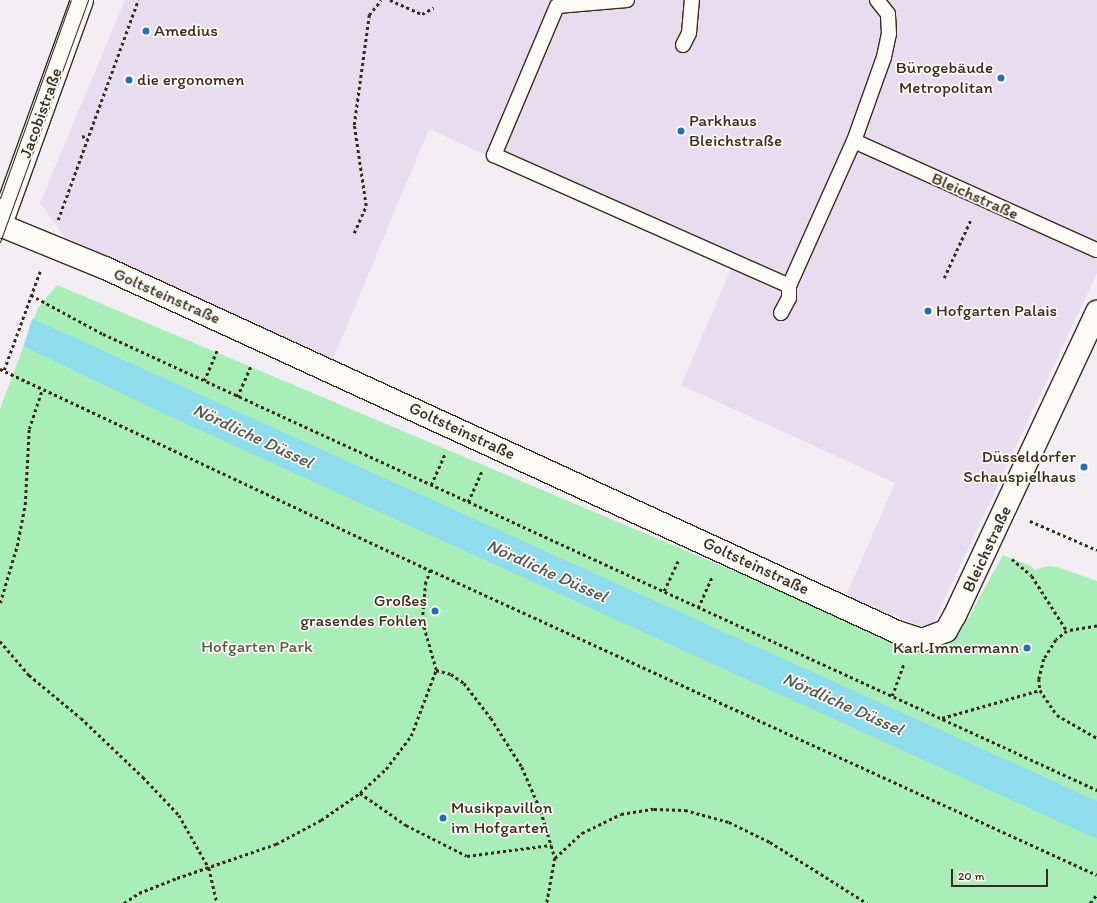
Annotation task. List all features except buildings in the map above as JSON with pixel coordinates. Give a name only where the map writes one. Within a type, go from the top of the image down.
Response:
[{"type":"street","name":"Jacobistraße","points":[[0,226],[82,0]]},
{"type":"street","name":"Goltsteinstraße","points":[[0,226],[105,268],[897,632],[922,640]]},
{"type":"street","name":"Bleichstraße","points":[[922,640],[946,631],[991,541],[1097,312]]},
{"type":"lane","points":[[626,0],[557,6],[494,155],[789,286]]},
{"type":"lane","points":[[683,45],[689,33],[692,0]]},
{"type":"lane","points":[[781,314],[789,298],[789,286],[854,140],[884,57],[889,34],[888,14],[877,0]]},
{"type":"lane","name":"Bleichstraße","points":[[854,140],[1097,250]]},
{"type":"path","points":[[59,218],[138,0]]},
{"type":"path","points":[[354,233],[366,206],[354,125],[369,15],[381,0]]},
{"type":"path","points":[[390,0],[422,14],[433,8]]},
{"type":"path","points":[[82,136],[88,138]]},
{"type":"path","points":[[944,278],[980,198]]},
{"type":"path","points":[[4,370],[36,281]]},
{"type":"path","points":[[31,295],[103,334],[1097,790]]},
{"type":"path","points":[[0,368],[42,390],[430,570],[1097,875]]},
{"type":"path","points":[[0,604],[17,546],[24,512],[29,429],[42,390]]},
{"type":"path","points":[[1034,523],[1097,550]]},
{"type":"path","points":[[991,541],[1032,576],[1067,631]]},
{"type":"path","points":[[124,903],[139,893],[164,883],[276,844],[321,820],[360,793],[386,769],[411,736],[436,670],[422,621],[425,584],[430,570]]},
{"type":"path","points":[[1097,626],[1067,631],[1048,649],[1039,679],[1040,690],[1057,715],[1097,738]]},
{"type":"path","points":[[0,641],[29,675],[81,718],[143,777],[179,815],[209,868],[217,903]]},
{"type":"path","points":[[436,670],[451,674],[464,683],[491,718],[522,767],[541,811],[555,858],[547,903]]},
{"type":"path","points":[[941,718],[1040,690]]},
{"type":"path","points":[[360,793],[406,826],[467,856],[551,845]]},
{"type":"path","points":[[555,858],[582,833],[621,814],[654,809],[685,810],[729,822],[770,842],[867,903]]},
{"type":"path","points":[[1090,903],[1097,894]]},
{"type":"shaded area","points":[[125,0],[1097,0],[1097,273],[930,630],[846,596],[895,483],[681,385],[732,267],[429,129],[333,359],[66,239],[40,203]]},
{"type":"green space","name":"Hofgarten Park","points":[[57,285],[914,647],[955,634],[969,617],[1003,555],[1031,566],[1035,570],[1048,566],[1057,567],[1097,581],[1097,903],[0,903],[0,409],[38,308]]},
{"type":"water","name":"Nördliche Düssel","points":[[0,304],[1097,801],[1097,839],[169,416],[0,335]]},
{"type":"pier","points":[[0,302],[33,316],[23,348],[0,337]]},
{"type":"tram line","points":[[0,198],[71,0]]},
{"type":"tram line","points":[[0,242],[88,0]]},
{"type":"place","name":"Amedius","points":[[146,31]]},
{"type":"place","name":"Bürogebäude Metropolitan","points":[[1001,78]]},
{"type":"place","name":"die ergonomen","points":[[129,80]]},
{"type":"place","name":"Parkhaus Bleichstraße","points":[[681,131]]},
{"type":"place","name":"Hofgarten Palais","points":[[928,311]]},
{"type":"place","name":"Düsseldorfer Schauspielhaus","points":[[1084,467]]},
{"type":"place","name":"Großes grasendes Fohlen","points":[[435,611]]},
{"type":"place","name":"Karl Immermann","points":[[1027,648]]},
{"type":"place","name":"Musikpavillon im Hofgarten","points":[[443,818]]}]
